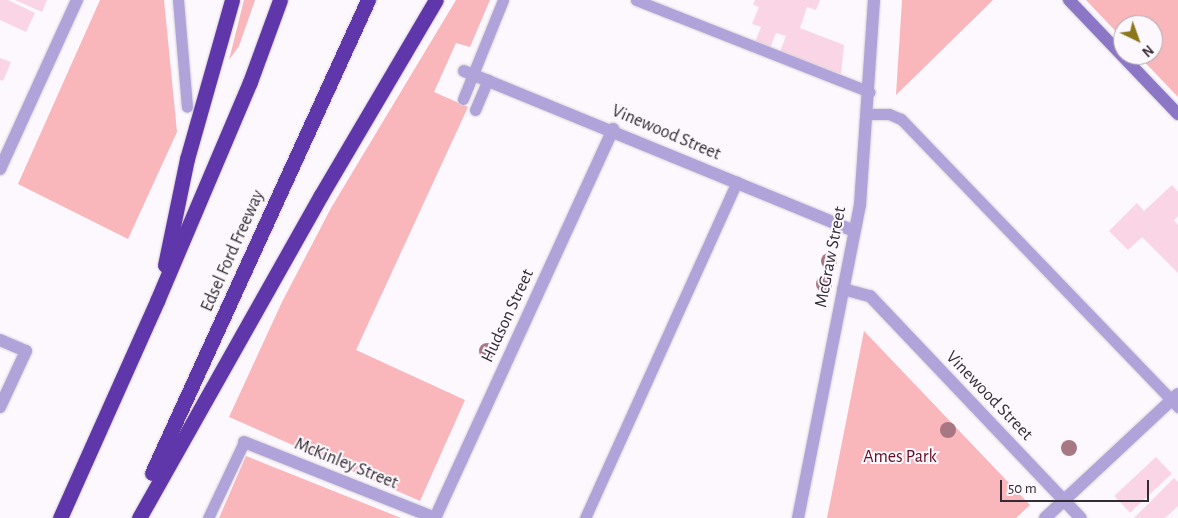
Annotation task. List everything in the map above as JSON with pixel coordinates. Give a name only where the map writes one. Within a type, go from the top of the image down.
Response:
[{"type":"highway","points":[[157,301],[187,159],[232,0]]},
{"type":"highway","points":[[60,518],[157,301],[250,82],[280,0]]},
{"type":"highway","name":"Edsel Ford Freeway","points":[[132,518],[368,0]]},
{"type":"highway","points":[[139,518],[320,195],[436,0]]},
{"type":"main road","points":[[1068,0],[1178,114]]},
{"type":"street","points":[[0,169],[77,0]]},
{"type":"street","name":"McGraw Street","points":[[798,518],[854,231],[868,114],[874,0]]},
{"type":"street","name":"Vinewood Street","points":[[468,72],[612,129],[854,231]]},
{"type":"street","name":"Hudson Street","points":[[435,518],[612,129]]},
{"type":"street","name":"Vinewood Street","points":[[843,289],[870,296],[1081,518]]},
{"type":"street","points":[[0,340],[26,350],[0,407]]},
{"type":"street","points":[[1045,518],[1176,400]]},
{"type":"street","name":"McKinley Street","points":[[244,442],[435,518]]},
{"type":"lane","points":[[178,0],[187,107]]},
{"type":"lane","points":[[463,99],[468,72],[502,0]]},
{"type":"lane","points":[[636,0],[869,92]]},
{"type":"lane","points":[[475,110],[488,80]]},
{"type":"lane","points":[[868,114],[889,114],[902,119],[1176,400]]},
{"type":"lane","points":[[585,518],[737,182]]},
{"type":"lane","points":[[208,518],[244,442]]},
{"type":"green space","points":[[100,0],[164,0],[177,132],[128,239],[18,184]]},
{"type":"green space","points":[[244,0],[255,0],[239,46],[229,60]]},
{"type":"green space","points":[[456,0],[490,0],[470,47],[456,43],[434,92],[468,107],[356,350],[465,400],[420,501],[229,417],[282,302],[331,208]]},
{"type":"green space","points":[[902,0],[993,0],[896,95]]},
{"type":"green space","points":[[1086,0],[1178,0],[1178,97],[1148,65],[1163,65],[1163,15],[1113,15],[1113,28]]},
{"type":"green space","name":"Ames Park","points":[[864,331],[1030,505],[1016,518],[827,518]]},
{"type":"green space","points":[[246,456],[401,518],[219,518]]},
{"type":"building","points":[[0,0],[8,0],[35,13],[26,32],[0,20]]},
{"type":"building","points":[[15,0],[47,0],[42,12]]},
{"type":"building","points":[[755,0],[820,0],[816,10],[807,7],[800,28],[844,45],[841,74],[780,52],[786,36],[776,33],[770,48],[755,42],[761,27],[752,24],[759,7],[753,5]]},
{"type":"building","points":[[0,58],[11,62],[3,81],[0,80]]},
{"type":"building","points":[[1172,185],[1178,192],[1178,216],[1174,220],[1178,225],[1178,273],[1142,237],[1128,250],[1109,231],[1137,203],[1144,211]]},
{"type":"building","points":[[1156,457],[1172,474],[1130,513],[1114,496]]},
{"type":"building","points":[[1174,478],[1178,482],[1178,506],[1165,518],[1134,518]]}]
